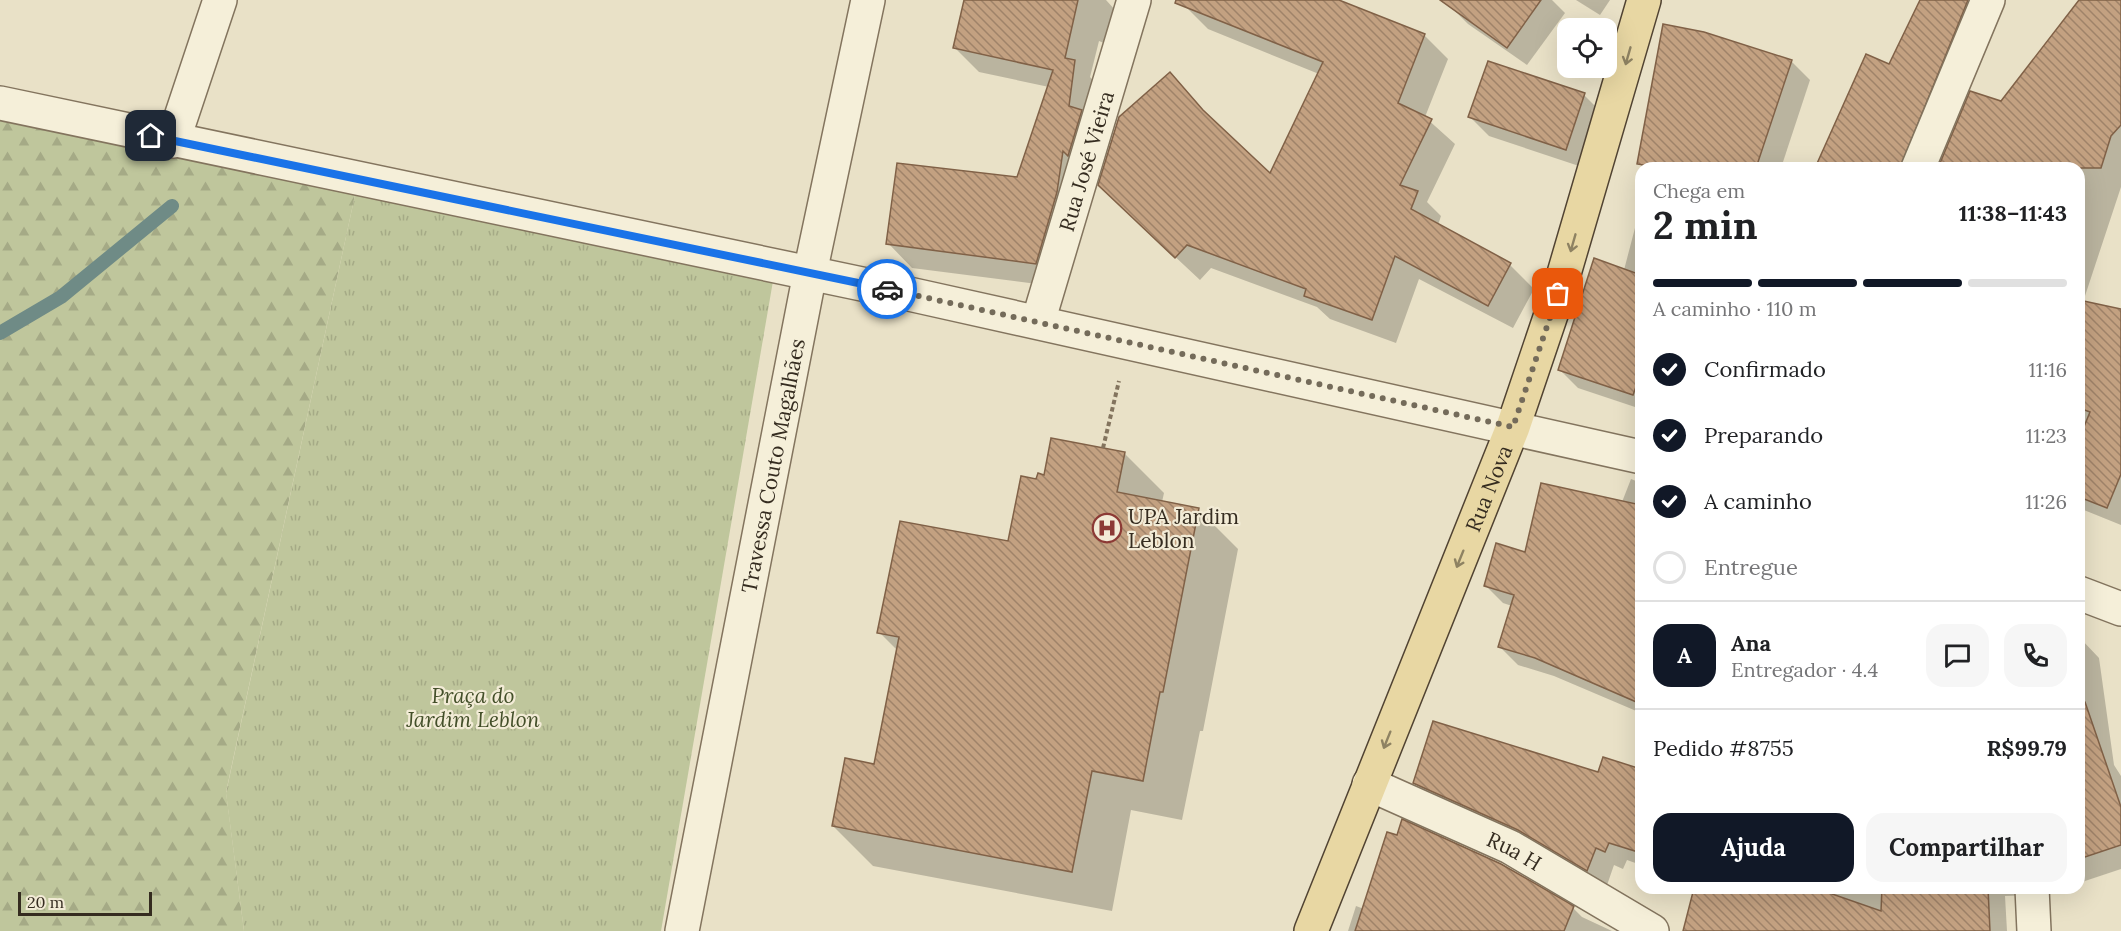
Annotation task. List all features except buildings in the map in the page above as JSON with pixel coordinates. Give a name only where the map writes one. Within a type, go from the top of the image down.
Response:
[{"type":"main road","name":"Rua Nova","points":[[1311,931],[1513,427],[1558,294],[1644,0]]},
{"type":"street","points":[[173,141],[220,0]]},
{"type":"street","name":"Travessa Couto Magalhães","points":[[682,931],[810,273],[868,0]]},
{"type":"street","name":"Rua José Vieira","points":[[1038,322],[1134,0]]},
{"type":"street","points":[[1920,162],[1988,0]]},
{"type":"street","points":[[0,103],[1038,322],[1635,456]]},
{"type":"street","points":[[2085,595],[2121,609]]},
{"type":"street","name":"Rua H","points":[[1369,784],[1510,847],[1652,931]]},
{"type":"street","points":[[2032,894],[2034,931]]},
{"type":"path","points":[[1103,448],[1129,342]]},
{"type":"green space","points":[[0,121],[355,195],[226,792],[244,931],[0,931]]},
{"type":"green space","name":"Praça do Jardim Leblon","points":[[355,195],[773,281],[661,931],[244,931],[226,793]]},
{"type":"waterway","points":[[0,333],[61,297],[172,206]]},
{"type":"way so far","points":[[887,289],[1513,427],[1558,294]]},
{"type":"place","name":"UPA Jardim Leblon","points":[[1107,528]]},
{"type":"route","points":[[151,136],[887,289]]}]
